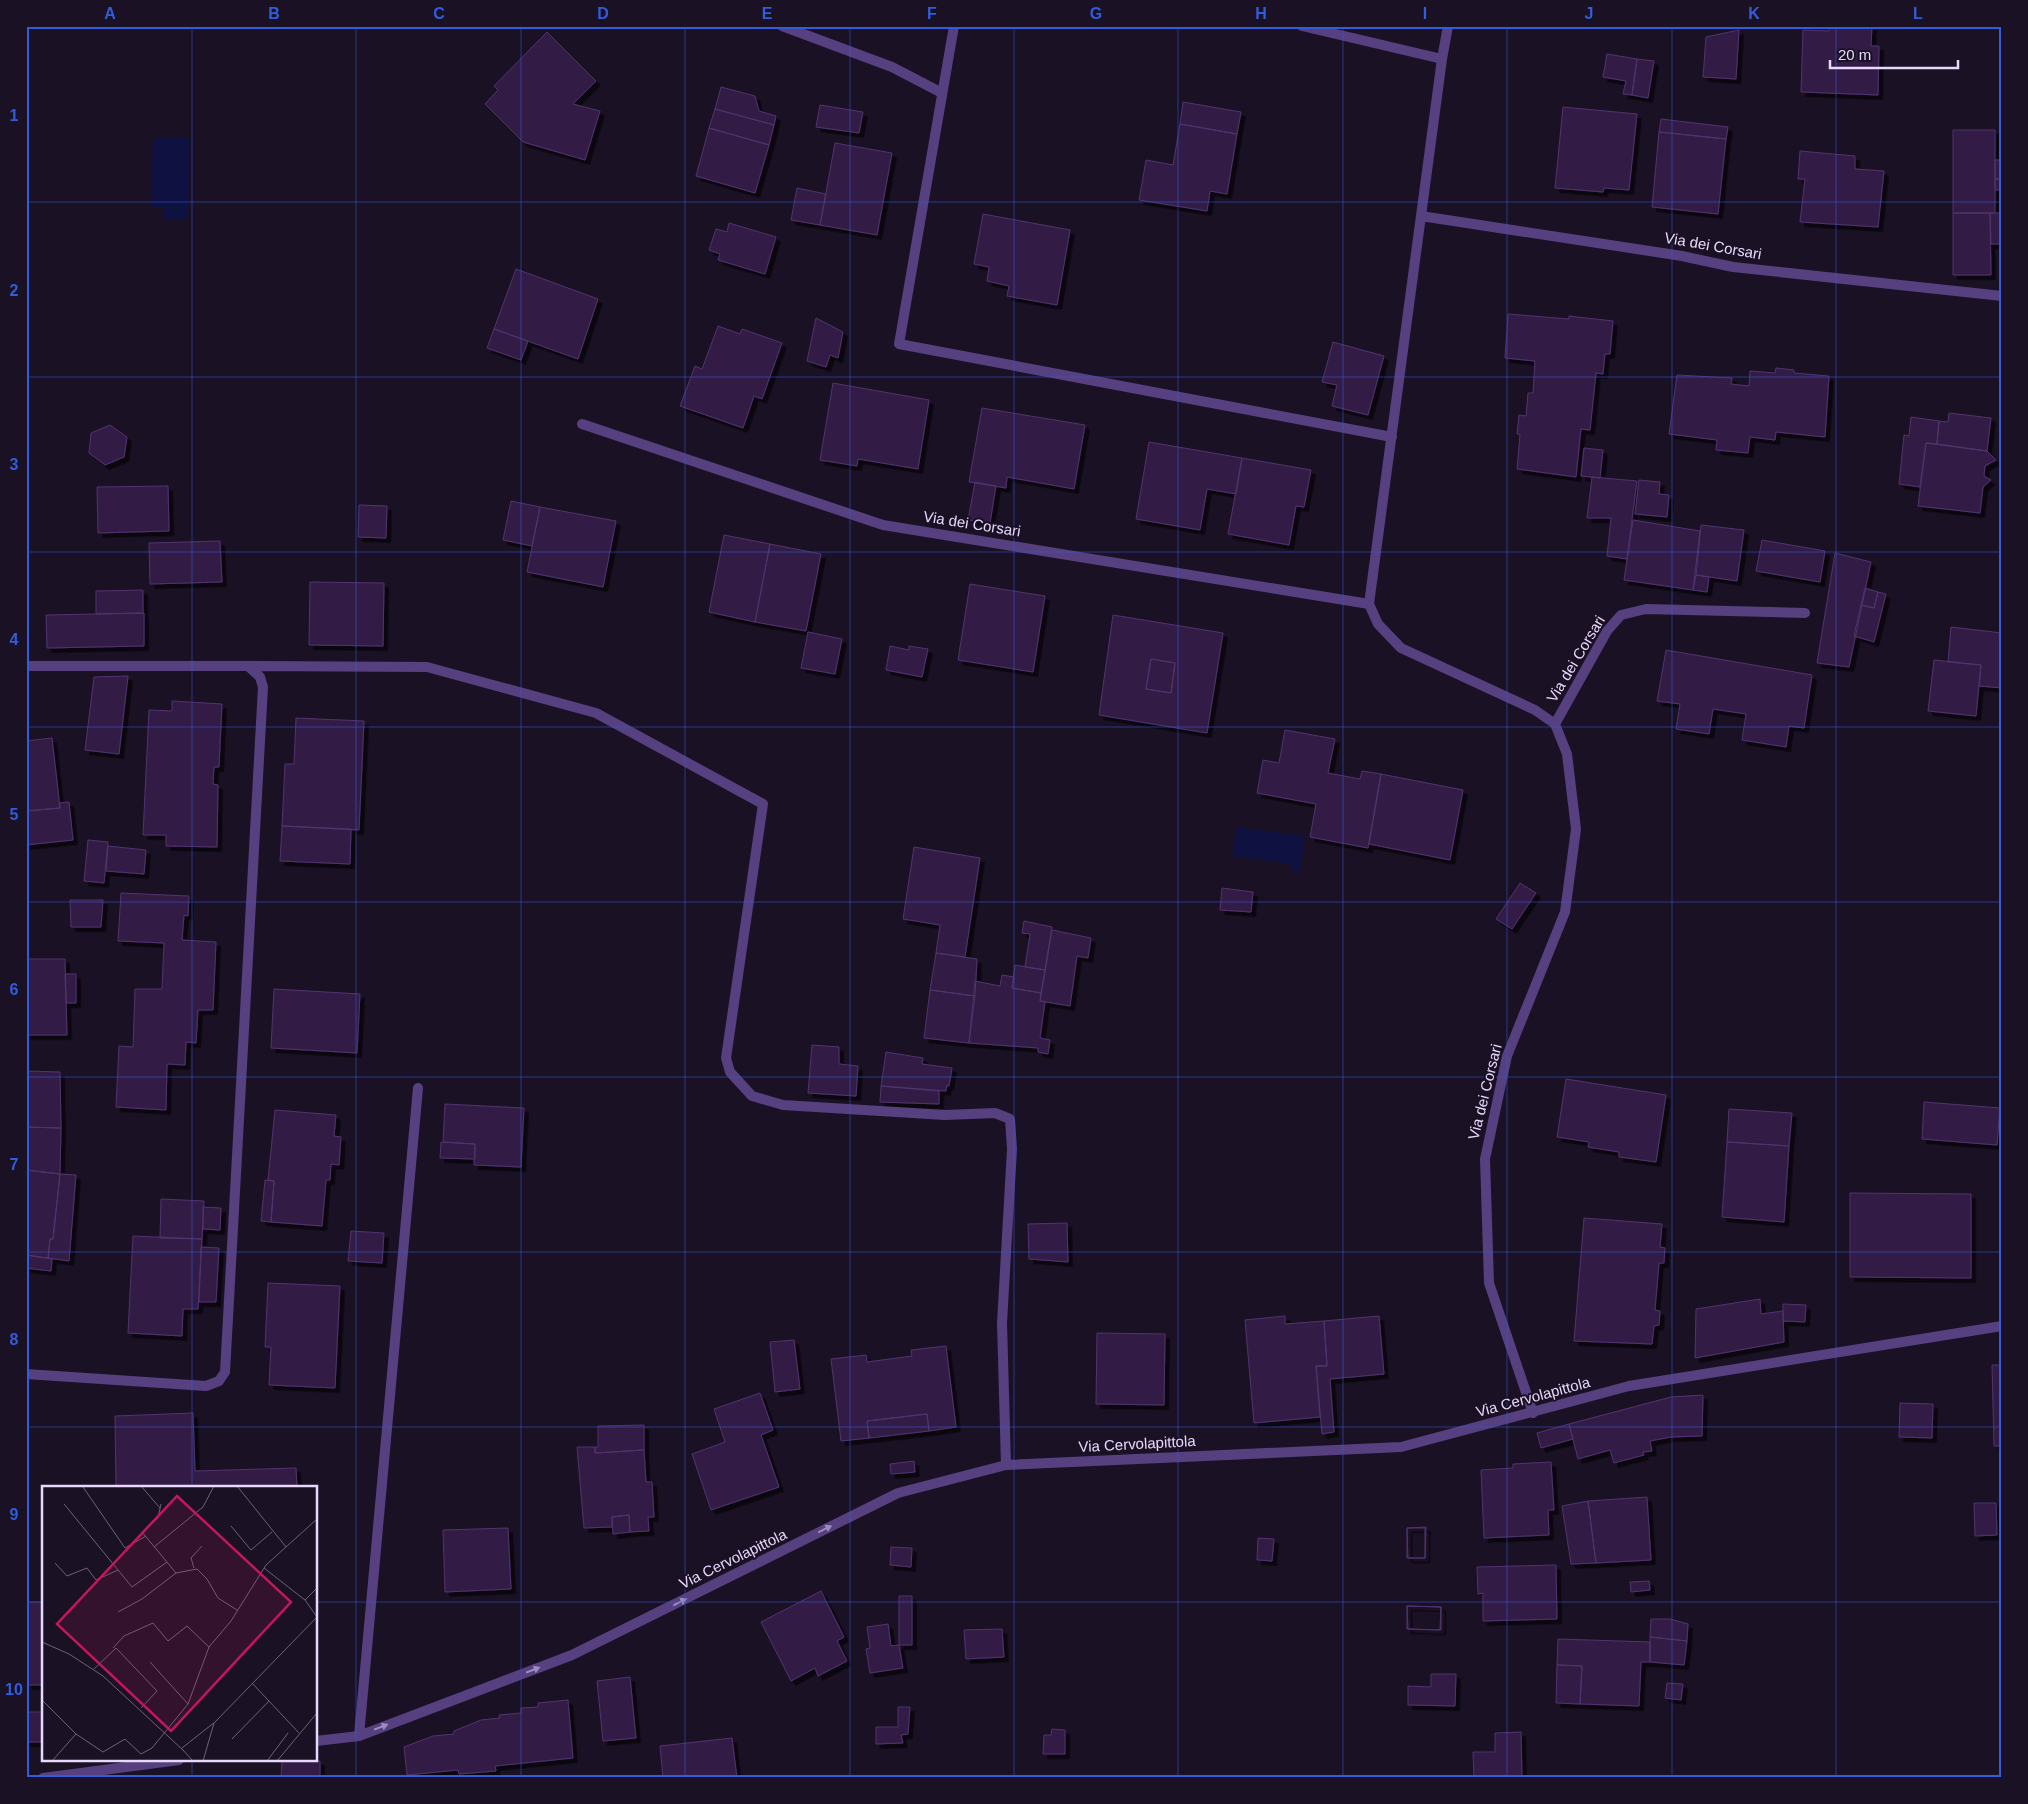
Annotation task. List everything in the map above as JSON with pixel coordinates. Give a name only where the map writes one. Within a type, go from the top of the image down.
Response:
[{"type":"street","points":[[782,26],[892,67],[942,93]]},
{"type":"street","points":[[954,26],[900,344],[1392,437]]},
{"type":"street","points":[[1302,26],[1442,59]]},
{"type":"street","points":[[1370,604],[1442,59],[1448,26]]},
{"type":"street","name":"Via dei Corsari","points":[[1421,216],[1682,256],[1733,267],[2002,296]]},
{"type":"street","name":"Via dei Corsari","points":[[582,424],[883,525],[1370,604],[1378,624],[1401,648],[1535,710],[1555,724],[1567,754],[1576,829],[1565,912],[1507,1056],[1485,1159],[1489,1283],[1533,1413]]},
{"type":"street","name":"Via dei Corsari","points":[[1555,724],[1607,631],[1621,614],[1646,609],[1805,613]]},
{"type":"street","points":[[26,666],[427,667],[596,713],[764,804],[726,1058],[730,1072],[752,1096],[783,1104],[946,1115],[995,1113],[1010,1119],[1012,1149],[1002,1323],[1006,1465]]},
{"type":"street","points":[[26,1374],[206,1386],[219,1381],[225,1372],[263,688],[260,676],[248,666]]},
{"type":"street","points":[[359,1736],[418,1088]]},
{"type":"street","name":"Via Cervolapittola","points":[[318,1741],[359,1736],[572,1655],[898,1493],[1006,1465],[1401,1447],[1629,1386],[2002,1326]]},
{"type":"street","points":[[43,1778],[164,1762]]},
{"type":"shaded area","points":[[153,137],[190,138],[188,220],[163,219],[164,208],[151,208]]},
{"type":"shaded area","points":[[1236,827],[1305,836],[1300,873],[1290,871],[1291,864],[1232,856]]},
{"type":"building","points":[[1829,26],[1872,26],[1871,46],[1879,46],[1878,95],[1801,92],[1803,30],[1829,31]]},
{"type":"building","points":[[1739,30],[1736,79],[1703,77],[1706,37]]},
{"type":"building","points":[[547,32],[596,81],[573,104],[600,111],[585,160],[523,142],[485,104],[498,90],[494,86]]},
{"type":"building","points":[[1607,54],[1637,59],[1632,95],[1623,94],[1626,81],[1603,77]]},
{"type":"building","points":[[1637,59],[1654,61],[1648,98],[1632,95]]},
{"type":"building","points":[[721,87],[755,96],[759,111],[776,116],[774,125],[715,109]]},
{"type":"building","points":[[1183,102],[1241,112],[1237,134],[1180,124]]},
{"type":"building","points":[[820,105],[863,112],[859,133],[816,127]]},
{"type":"building","points":[[1563,107],[1637,114],[1629,190],[1604,188],[1603,192],[1555,188]]},
{"type":"building","points":[[715,109],[774,125],[769,145],[709,128]]},
{"type":"building","points":[[1661,119],[1728,127],[1726,139],[1659,132]]},
{"type":"building","points":[[1180,124],[1237,134],[1227,194],[1210,191],[1207,211],[1139,200],[1146,160],[1173,165]]},
{"type":"building","points":[[709,128],[769,145],[755,193],[696,176]]},
{"type":"building","points":[[1953,130],[1995,130],[1995,213],[1953,213]]},
{"type":"building","points":[[1659,132],[1726,139],[1718,214],[1652,207]]},
{"type":"building","points":[[835,143],[892,153],[877,235],[820,225]]},
{"type":"building","points":[[1800,151],[1855,156],[1855,169],[1884,171],[1878,227],[1800,222],[1805,179],[1798,179]]},
{"type":"building","points":[[1995,160],[2002,160],[2001,179],[1995,179]]},
{"type":"building","points":[[1995,179],[2002,179],[2002,190],[1995,190]]},
{"type":"building","points":[[797,188],[826,194],[820,225],[791,220]]},
{"type":"building","points":[[1953,213],[1990,213],[1991,275],[1953,275]]},
{"type":"building","points":[[1990,213],[2002,213],[2002,244],[1991,244]]},
{"type":"building","points":[[983,214],[1070,230],[1057,305],[1007,296],[1009,286],[987,281],[989,267],[974,264]]},
{"type":"building","points":[[729,223],[776,237],[765,274],[718,260],[720,254],[709,250],[716,229],[727,232]]},
{"type":"building","points":[[516,269],[598,299],[578,359],[494,329]]},
{"type":"building","points":[[1508,314],[1569,319],[1569,316],[1613,321],[1610,354],[1605,354],[1603,374],[1596,373],[1590,430],[1581,429],[1576,477],[1517,469],[1520,434],[1517,434],[1519,415],[1526,416],[1528,393],[1533,393],[1535,361],[1505,358]]},
{"type":"building","points":[[816,318],[843,332],[838,358],[830,355],[826,367],[807,361]]},
{"type":"building","points":[[718,326],[740,334],[742,329],[782,343],[762,399],[754,396],[743,428],[680,406],[695,366],[702,369]]},
{"type":"building","points":[[494,329],[528,341],[521,360],[487,348]]},
{"type":"building","points":[[1333,342],[1384,356],[1368,415],[1332,406],[1337,385],[1322,382]]},
{"type":"building","points":[[1776,368],[1794,370],[1794,373],[1829,376],[1825,437],[1776,432],[1775,440],[1750,437],[1748,453],[1716,450],[1717,440],[1669,434],[1677,375],[1732,378],[1731,384],[1749,386],[1750,371],[1775,373]]},
{"type":"building","points":[[833,383],[929,400],[918,469],[858,459],[857,466],[820,460]]},
{"type":"building","points":[[982,408],[1085,425],[1074,489],[1007,477],[1006,488],[969,482]]},
{"type":"building","points":[[1949,413],[1991,418],[1987,451],[1937,444],[1939,421],[1948,422]]},
{"type":"building","points":[[1911,417],[1939,421],[1937,444],[1926,443],[1920,487],[1899,484],[1904,435],[1909,436]]},
{"type":"building","points":[[110,425],[127,437],[124,457],[105,465],[89,453],[91,433]]},
{"type":"building","points":[[1149,442],[1242,458],[1236,494],[1207,489],[1200,530],[1136,519]]},
{"type":"building","points":[[1926,443],[1987,451],[1996,460],[1985,466],[1984,476],[1991,480],[1983,487],[1980,513],[1918,506]]},
{"type":"building","points":[[1584,448],[1603,450],[1600,478],[1581,476]]},
{"type":"building","points":[[1242,458],[1311,470],[1304,507],[1296,506],[1289,545],[1228,534]]},
{"type":"building","points":[[1592,477],[1637,481],[1627,559],[1607,556],[1611,518],[1587,518]]},
{"type":"building","points":[[1639,480],[1660,482],[1659,494],[1669,495],[1667,517],[1635,514]]},
{"type":"building","points":[[975,482],[996,486],[990,523],[968,520]]},
{"type":"building","points":[[168,486],[169,531],[98,533],[97,487]]},
{"type":"building","points":[[511,501],[540,507],[532,546],[503,540]]},
{"type":"building","points":[[359,505],[387,506],[386,538],[358,537]]},
{"type":"building","points":[[540,507],[616,521],[603,587],[527,572]]},
{"type":"building","points":[[1633,520],[1700,531],[1693,590],[1624,580]]},
{"type":"building","points":[[1701,525],[1744,530],[1737,581],[1696,575]]},
{"type":"building","points":[[724,535],[770,544],[755,622],[709,612]]},
{"type":"building","points":[[1762,540],[1825,551],[1820,582],[1756,571]]},
{"type":"building","points":[[220,541],[222,582],[150,584],[149,543]]},
{"type":"building","points":[[770,544],[821,554],[806,631],[755,622]]},
{"type":"building","points":[[1835,553],[1871,562],[1849,667],[1817,663]]},
{"type":"building","points":[[1696,575],[1709,577],[1707,592],[1693,590]]},
{"type":"building","points":[[310,582],[384,583],[383,646],[309,645]]},
{"type":"building","points":[[970,584],[1045,596],[1033,672],[958,660]]},
{"type":"building","points":[[1865,588],[1878,592],[1874,608],[1861,605]]},
{"type":"building","points":[[143,590],[143,613],[96,614],[96,591]]},
{"type":"building","points":[[1878,592],[1886,594],[1874,642],[1854,636],[1861,605],[1874,608]]},
{"type":"building","points":[[144,613],[144,646],[47,648],[46,615]]},
{"type":"building","points":[[1113,615],[1223,633],[1207,733],[1099,715]],"holes":[[[1151,659],[1175,663],[1171,693],[1146,689]]]},
{"type":"building","points":[[1951,627],[2002,633],[2002,688],[1979,686],[1981,665],[1948,662]]},
{"type":"building","points":[[808,632],[842,639],[835,674],[801,668]]},
{"type":"building","points":[[890,646],[909,650],[909,646],[928,649],[922,677],[886,670]]},
{"type":"building","points":[[1666,650],[1812,675],[1804,728],[1789,726],[1786,747],[1742,740],[1746,714],[1713,709],[1709,734],[1676,729],[1680,704],[1657,701]]},
{"type":"building","points":[[1151,659],[1175,663],[1171,693],[1146,689]]},
{"type":"building","points":[[1934,660],[1981,665],[1976,716],[1928,711]]},
{"type":"building","points":[[128,676],[119,754],[85,750],[94,677]]},
{"type":"building","points":[[172,701],[222,704],[219,767],[214,767],[213,784],[218,785],[217,847],[166,846],[166,835],[143,835],[149,710],[172,711]]},
{"type":"building","points":[[296,718],[364,721],[359,830],[282,826],[285,764],[294,764]]},
{"type":"building","points":[[1285,730],[1335,739],[1328,773],[1360,779],[1362,771],[1381,774],[1368,848],[1310,837],[1316,804],[1257,793],[1263,760],[1279,763]]},
{"type":"building","points":[[52,738],[60,808],[26,811],[26,741]]},
{"type":"building","points":[[1381,774],[1463,790],[1450,860],[1369,844]]},
{"type":"building","points":[[69,802],[73,840],[26,845],[26,811],[60,808],[59,803]]},
{"type":"building","points":[[282,826],[351,829],[350,864],[280,861]]},
{"type":"building","points":[[88,840],[108,842],[104,883],[84,881]]},
{"type":"building","points":[[108,846],[146,850],[144,874],[106,871]]},
{"type":"building","points":[[914,847],[980,858],[965,957],[936,953],[940,925],[903,919]]},
{"type":"building","points":[[1520,883],[1536,893],[1512,929],[1496,919]]},
{"type":"building","points":[[1222,888],[1253,892],[1251,912],[1220,910]]},
{"type":"building","points":[[121,893],[189,896],[188,916],[184,915],[182,940],[216,942],[213,1010],[198,1010],[196,1043],[186,1042],[185,1065],[167,1064],[166,1110],[116,1107],[119,1046],[133,1047],[135,989],[162,989],[164,943],[118,941]]},
{"type":"building","points":[[70,900],[103,900],[101,927],[71,927]]},
{"type":"building","points":[[1024,921],[1052,927],[1045,970],[1025,967],[1030,934],[1022,933]]},
{"type":"building","points":[[1052,930],[1091,938],[1088,958],[1077,956],[1070,1006],[1040,1001]]},
{"type":"building","points":[[936,953],[977,959],[975,996],[930,990]]},
{"type":"building","points":[[26,959],[65,959],[67,1035],[26,1035]]},
{"type":"building","points":[[1015,965],[1045,970],[1041,993],[1012,988]]},
{"type":"building","points":[[65,974],[76,974],[76,1003],[66,1003]]},
{"type":"building","points":[[1002,975],[1014,977],[1012,988],[1041,993],[1040,1001],[1045,1002],[1040,1038],[1050,1040],[1048,1054],[1038,1052],[1038,1048],[969,1043],[975,981],[1000,986]]},
{"type":"building","points":[[274,989],[360,994],[357,1053],[271,1048]]},
{"type":"building","points":[[930,990],[975,996],[969,1043],[924,1038]]},
{"type":"building","points":[[812,1045],[839,1047],[839,1064],[858,1066],[856,1096],[808,1093]]},
{"type":"building","points":[[886,1052],[923,1058],[922,1064],[952,1068],[949,1086],[947,1085],[946,1091],[881,1086]]},
{"type":"building","points":[[26,1071],[60,1072],[61,1128],[26,1127]]},
{"type":"building","points":[[1566,1079],[1666,1095],[1656,1162],[1619,1157],[1619,1152],[1588,1147],[1589,1142],[1557,1137]]},
{"type":"building","points":[[881,1086],[939,1091],[939,1104],[880,1102]]},
{"type":"building","points":[[1924,1102],[2000,1108],[1997,1145],[1922,1139]]},
{"type":"building","points":[[445,1104],[524,1108],[521,1167],[474,1165],[475,1144],[443,1142]]},
{"type":"building","points":[[1729,1109],[1792,1113],[1789,1146],[1727,1142]]},
{"type":"building","points":[[275,1110],[336,1115],[334,1136],[341,1137],[339,1165],[331,1164],[330,1180],[326,1180],[322,1226],[271,1222],[274,1181],[268,1180]]},
{"type":"building","points":[[26,1127],[61,1128],[60,1174],[26,1170]]},
{"type":"building","points":[[441,1142],[475,1144],[475,1159],[440,1158]]},
{"type":"building","points":[[1727,1142],[1789,1146],[1784,1222],[1722,1217]]},
{"type":"building","points":[[26,1170],[60,1174],[53,1239],[50,1239],[48,1258],[26,1255]]},
{"type":"building","points":[[60,1174],[76,1175],[69,1261],[48,1258],[50,1239],[53,1239]]},
{"type":"building","points":[[265,1180],[274,1181],[271,1222],[261,1221]]},
{"type":"building","points":[[1850,1193],[1971,1194],[1971,1278],[1850,1277]]},
{"type":"building","points":[[161,1199],[204,1201],[202,1239],[160,1238]]},
{"type":"building","points":[[203,1207],[221,1208],[220,1230],[203,1229]]},
{"type":"building","points":[[1584,1218],[1662,1224],[1660,1247],[1665,1248],[1664,1263],[1659,1263],[1655,1310],[1660,1311],[1659,1325],[1654,1326],[1652,1344],[1574,1341]]},
{"type":"building","points":[[1067,1223],[1068,1262],[1029,1259],[1028,1224]]},
{"type":"building","points":[[351,1231],[384,1233],[382,1263],[348,1261]]},
{"type":"building","points":[[133,1236],[202,1239],[198,1309],[183,1309],[182,1336],[128,1333]]},
{"type":"building","points":[[201,1247],[219,1248],[216,1302],[199,1302]]},
{"type":"building","points":[[26,1255],[52,1259],[51,1271],[26,1268]]},
{"type":"building","points":[[268,1283],[340,1286],[335,1388],[269,1385],[271,1347],[265,1347]]},
{"type":"building","points":[[1760,1299],[1761,1314],[1783,1311],[1784,1342],[1695,1358],[1696,1309]]},
{"type":"building","points":[[1783,1304],[1806,1305],[1805,1322],[1783,1321]]},
{"type":"building","points":[[1285,1316],[1285,1324],[1324,1321],[1327,1366],[1316,1366],[1320,1417],[1254,1423],[1245,1320]]},
{"type":"building","points":[[1379,1316],[1384,1374],[1330,1379],[1334,1432],[1322,1434],[1316,1366],[1327,1366],[1324,1321]]},
{"type":"building","points":[[1097,1333],[1165,1334],[1164,1405],[1096,1404]]},
{"type":"building","points":[[794,1340],[800,1389],[775,1392],[770,1342]]},
{"type":"building","points":[[946,1346],[956,1427],[929,1431],[927,1414],[867,1421],[869,1438],[841,1441],[831,1359],[866,1355],[867,1362],[912,1356],[911,1350]]},
{"type":"building","points":[[1992,1365],[2002,1365],[2002,1446],[1994,1446]]},
{"type":"building","points":[[760,1393],[773,1430],[761,1435],[779,1487],[711,1510],[692,1454],[725,1442],[714,1409]]},
{"type":"building","points":[[1703,1395],[1702,1436],[1671,1437],[1650,1441],[1652,1451],[1643,1452],[1644,1455],[1614,1463],[1610,1450],[1578,1459],[1569,1424],[1671,1397]]},
{"type":"building","points":[[1900,1403],[1933,1404],[1932,1438],[1899,1437]]},
{"type":"building","points":[[193,1413],[195,1471],[296,1468],[297,1486],[116,1486],[115,1416]]},
{"type":"building","points":[[927,1414],[929,1431],[869,1438],[867,1421]]},
{"type":"building","points":[[1569,1424],[1573,1439],[1541,1448],[1537,1433]]},
{"type":"building","points":[[644,1425],[644,1450],[595,1453],[595,1447],[598,1447],[598,1426]]},
{"type":"building","points":[[577,1447],[595,1447],[595,1453],[644,1450],[646,1482],[652,1482],[654,1517],[648,1517],[649,1531],[630,1532],[629,1515],[612,1517],[612,1527],[584,1528]]},
{"type":"building","points":[[914,1461],[915,1472],[891,1474],[890,1464]]},
{"type":"building","points":[[1551,1462],[1554,1510],[1548,1510],[1549,1535],[1484,1538],[1481,1470],[1513,1468],[1513,1464]]},
{"type":"building","points":[[1647,1497],[1651,1560],[1596,1563],[1588,1501]]},
{"type":"building","points":[[1588,1501],[1596,1563],[1571,1564],[1562,1506]]},
{"type":"building","points":[[1974,1503],[1996,1503],[1997,1535],[1975,1536]]},
{"type":"building","points":[[629,1515],[630,1532],[613,1534],[612,1517]]},
{"type":"building","points":[[1426,1527],[1425,1558],[1407,1558],[1407,1528]]},
{"type":"building","points":[[508,1528],[511,1589],[445,1592],[443,1530]]},
{"type":"building","points":[[1407,1528],[1425,1528],[1425,1558],[1408,1558]]},
{"type":"building","points":[[1258,1538],[1274,1539],[1272,1561],[1257,1560]]},
{"type":"building","points":[[891,1547],[912,1548],[911,1567],[890,1565]]},
{"type":"building","points":[[1556,1565],[1557,1619],[1483,1621],[1483,1593],[1478,1594],[1477,1567]]},
{"type":"building","points":[[1649,1581],[1650,1590],[1631,1592],[1630,1582]]},
{"type":"building","points":[[821,1591],[844,1637],[837,1641],[847,1661],[818,1676],[815,1668],[791,1681],[761,1622]]},
{"type":"building","points":[[899,1596],[912,1596],[912,1645],[899,1645]]},
{"type":"building","points":[[26,1602],[42,1602],[42,1685],[28,1685]]},
{"type":"building","points":[[1407,1606],[1441,1607],[1441,1630],[1408,1629]]},
{"type":"building","points":[[1407,1606],[1441,1607],[1440,1630],[1407,1629]]},
{"type":"building","points":[[1651,1619],[1670,1619],[1688,1624],[1687,1641],[1650,1637]]},
{"type":"building","points":[[888,1624],[891,1646],[899,1645],[903,1668],[870,1673],[866,1649],[870,1648],[867,1627]]},
{"type":"building","points":[[1002,1629],[1004,1657],[966,1659],[964,1630]]},
{"type":"building","points":[[1650,1637],[1687,1641],[1684,1665],[1650,1662]]},
{"type":"building","points":[[1558,1639],[1650,1642],[1650,1662],[1641,1662],[1639,1706],[1580,1704],[1582,1666],[1557,1665]]},
{"type":"building","points":[[1557,1665],[1582,1666],[1580,1704],[1556,1703]]},
{"type":"building","points":[[1431,1674],[1456,1674],[1455,1706],[1408,1705],[1408,1686],[1431,1687]]},
{"type":"building","points":[[630,1677],[636,1738],[603,1741],[597,1681]]},
{"type":"building","points":[[1667,1683],[1683,1684],[1681,1700],[1665,1698]]},
{"type":"building","points":[[568,1700],[573,1758],[495,1766],[496,1771],[459,1774],[458,1770],[407,1775],[404,1747],[433,1736],[454,1734],[454,1731],[481,1720],[500,1718],[499,1715],[521,1713],[521,1708],[538,1707],[538,1703]]},
{"type":"building","points":[[898,1707],[910,1707],[908,1734],[901,1735],[903,1743],[876,1744],[876,1727],[898,1727]]},
{"type":"building","points":[[26,1712],[42,1712],[42,1742],[26,1742]]},
{"type":"building","points":[[1052,1729],[1065,1730],[1065,1754],[1043,1754],[1044,1735],[1051,1735]]},
{"type":"building","points":[[1521,1732],[1522,1778],[1474,1778],[1473,1752],[1495,1752],[1495,1733]]},
{"type":"building","points":[[732,1738],[737,1778],[663,1778],[660,1746]]},
{"type":"building","points":[[320,1761],[320,1778],[281,1778],[282,1762]]}]
